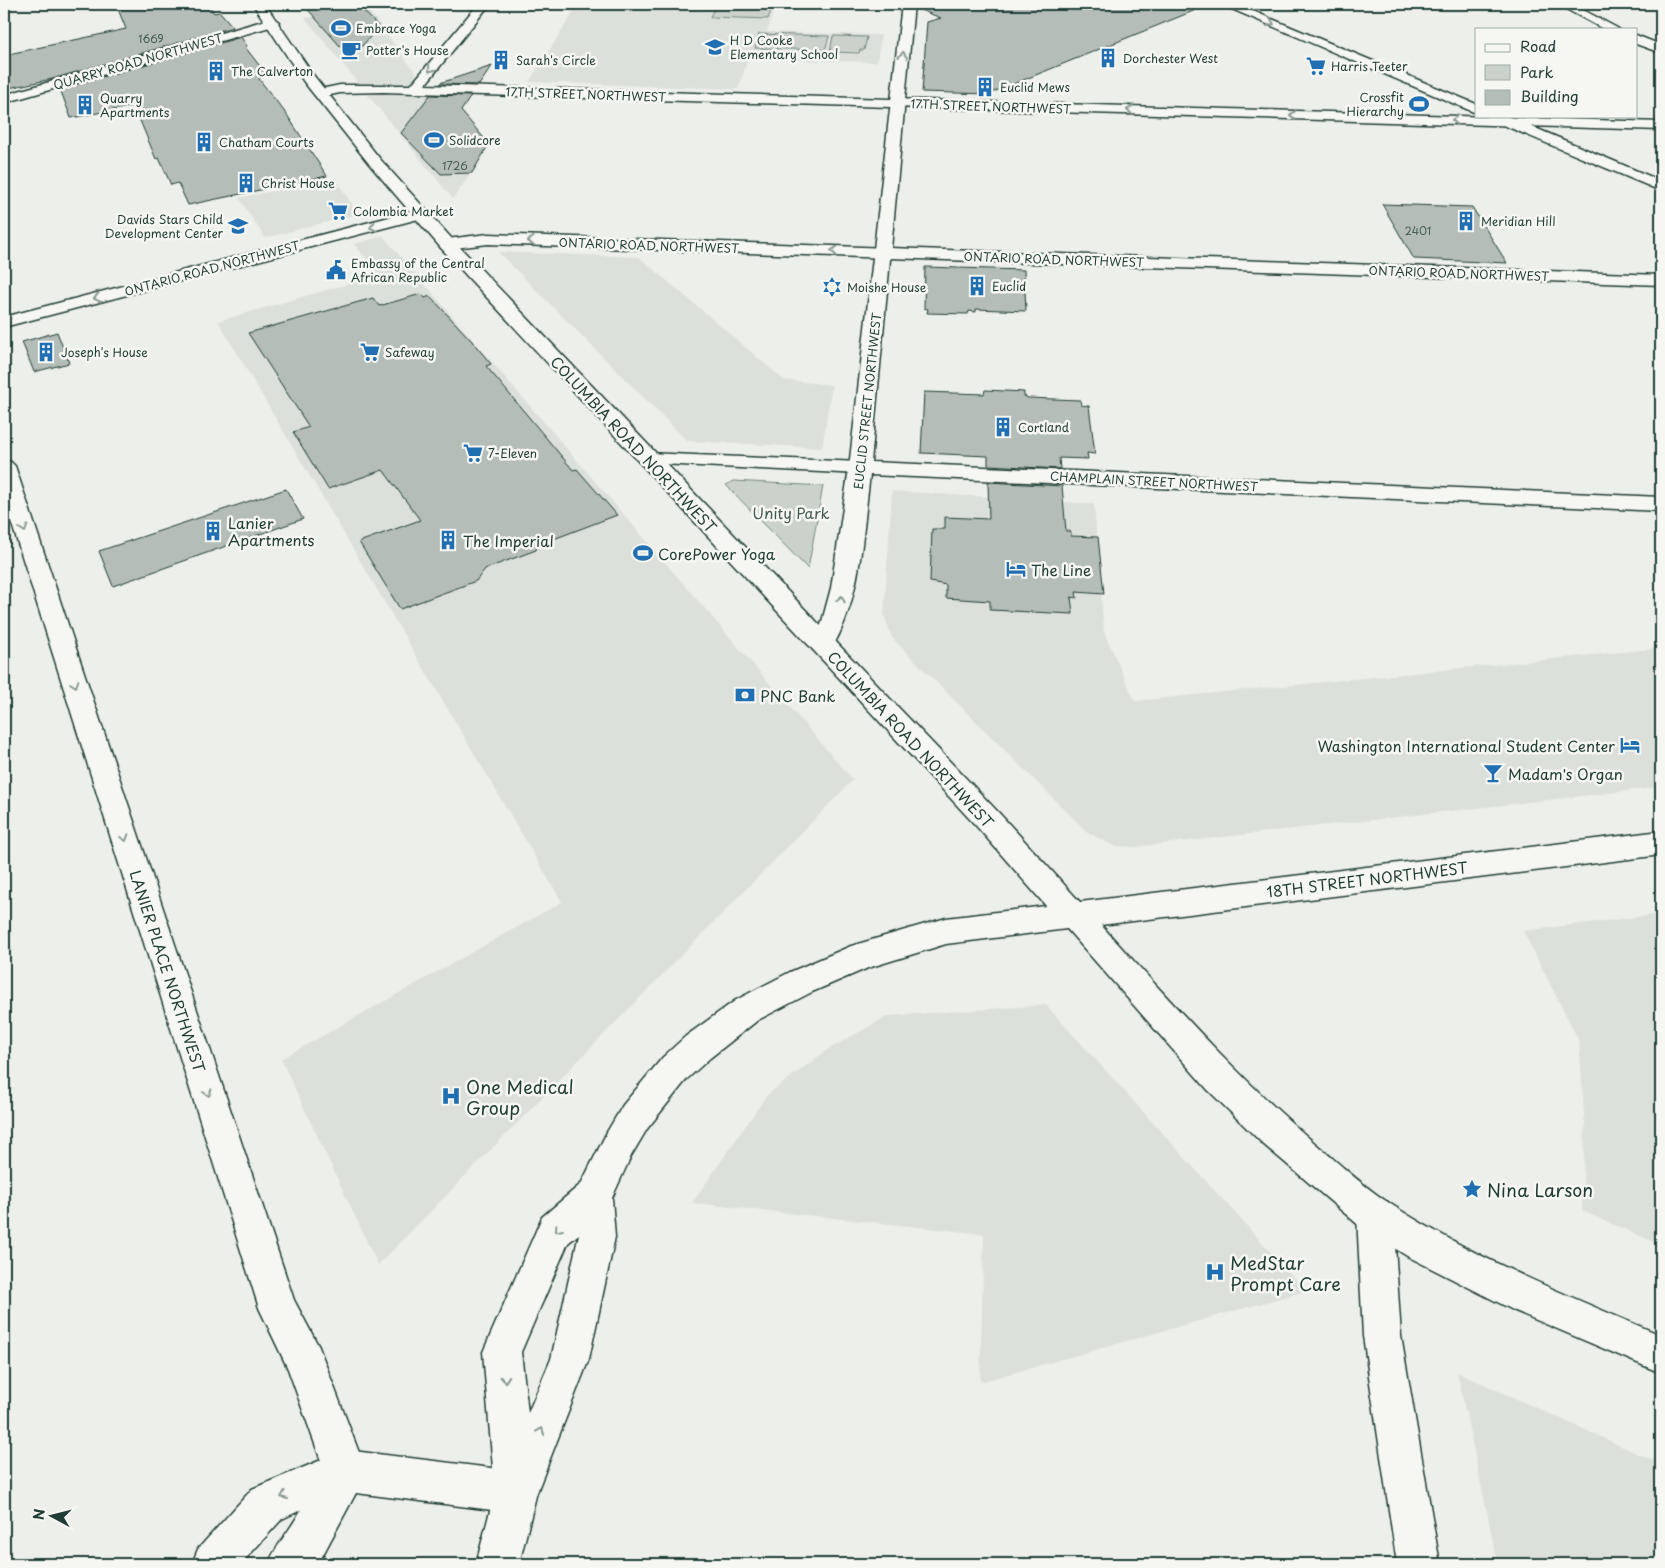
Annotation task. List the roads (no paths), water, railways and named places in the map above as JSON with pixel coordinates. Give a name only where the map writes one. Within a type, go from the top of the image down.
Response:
[{"type":"street","name":"COLUMBIA ROAD NORTHWEST","points":[[259,4],[273,22],[295,60],[374,162],[420,214],[989,821],[1220,1079],[1303,1157],[1375,1215],[1420,1243],[1490,1280],[1661,1354]]},
{"type":"street","points":[[415,89],[484,4]]},
{"type":"street","name":"EUCLID STREET NORTHWEST","points":[[822,644],[833,625],[843,588],[860,468],[908,4]]},
{"type":"street","points":[[1226,4],[1475,109]]},
{"type":"street","points":[[1563,4],[1611,28]]},
{"type":"street","name":"QUARRY ROAD NORTHWEST","points":[[4,99],[273,22]]},
{"type":"street","points":[[1638,40],[1661,49]]},
{"type":"street","name":"17TH STREET NORTHWEST","points":[[322,93],[361,88],[415,89],[1500,119],[1661,126]]},
{"type":"street","points":[[1500,119],[1661,186]]},
{"type":"street","name":"ONTARIO ROAD NORTHWEST","points":[[4,322],[420,214]]},
{"type":"street","name":"ONTARIO ROAD NORTHWEST","points":[[447,244],[488,239],[1661,280]]},
{"type":"street","name":"CHAMPLAIN STREET NORTHWEST","points":[[647,458],[1661,504]]},
{"type":"street","name":"LANIER PLACE NORTHWEST","points":[[4,466],[278,1308],[304,1361],[345,1471]]},
{"type":"street","name":"18TH STREET NORTHWEST","points":[[594,1197],[619,1144],[655,1092],[698,1047],[747,1010],[801,982],[862,956],[911,940],[971,927],[1661,843]]},
{"type":"street","points":[[516,1492],[502,1352],[555,1230],[594,1197]]},
{"type":"street","points":[[497,1564],[516,1492],[570,1358],[597,1237],[594,1197]]},
{"type":"street","points":[[1375,1215],[1382,1336],[1419,1564]]},
{"type":"street","points":[[213,1564],[267,1504],[345,1471],[516,1492]]},
{"type":"street","points":[[290,1564],[305,1547],[345,1471]]},
{"type":"place","name":"Embrace Yoga","points":[[341,28]]},
{"type":"place","name":"H D Cooke Elementary School","points":[[715,47]]},
{"type":"place","name":"Potter's House","points":[[351,50]]},
{"type":"place","name":"Dorchester West","points":[[1108,58]]},
{"type":"place","name":"Sarah's Circle","points":[[501,60]]},
{"type":"place","name":"Harris Teeter","points":[[1316,66]]},
{"type":"place","name":"The Calverton","points":[[216,71]]},
{"type":"place","name":"Euclid Mews","points":[[985,87]]},
{"type":"place","name":"Crossfit Hierarchy","points":[[1419,104]]},
{"type":"place","name":"Quarry Apartments","points":[[85,105]]},
{"type":"place","name":"Solidcore","points":[[434,140]]},
{"type":"place","name":"Chatham Courts","points":[[204,142]]},
{"type":"place","name":"Christ House","points":[[246,183]]},
{"type":"place","name":"Colombia Market","points":[[338,211]]},
{"type":"place","name":"Meridian Hill","points":[[1466,221]]},
{"type":"place","name":"Davids Stars Child Development Center","points":[[238,226]]},
{"type":"place","name":"Embassy of the Central African Republic","points":[[336,270]]},
{"type":"place","name":"Euclid","points":[[977,286]]},
{"type":"place","name":"Moishe House","points":[[832,287]]},
{"type":"place","name":"Joseph's House","points":[[46,352]]},
{"type":"place","name":"Safeway","points":[[370,352]]},
{"type":"place","name":"Cortland","points":[[1003,427]]},
{"type":"place","name":"7-Eleven","points":[[473,453]]},
{"type":"place","name":"Lanier Apartments","points":[[213,531]]},
{"type":"place","name":"The Imperial","points":[[448,540]]},
{"type":"place","name":"CorePower Yoga","points":[[643,553]]},
{"type":"place","name":"The Line","points":[[1016,569]]},
{"type":"place","name":"PNC Bank","points":[[745,695]]},
{"type":"place","name":"Washington International Student Center","points":[[1630,745]]},
{"type":"place","name":"Madam's Organ","points":[[1493,773]]},
{"type":"place","name":"One Medical Group","points":[[451,1096]]},
{"type":"place","name":"Nina Larson","points":[[1472,1189]]},
{"type":"place","name":"MedStar Prompt Care","points":[[1215,1272]]},
{"type":"park label","name":"Unity Park","points":[[791,512]]}]
